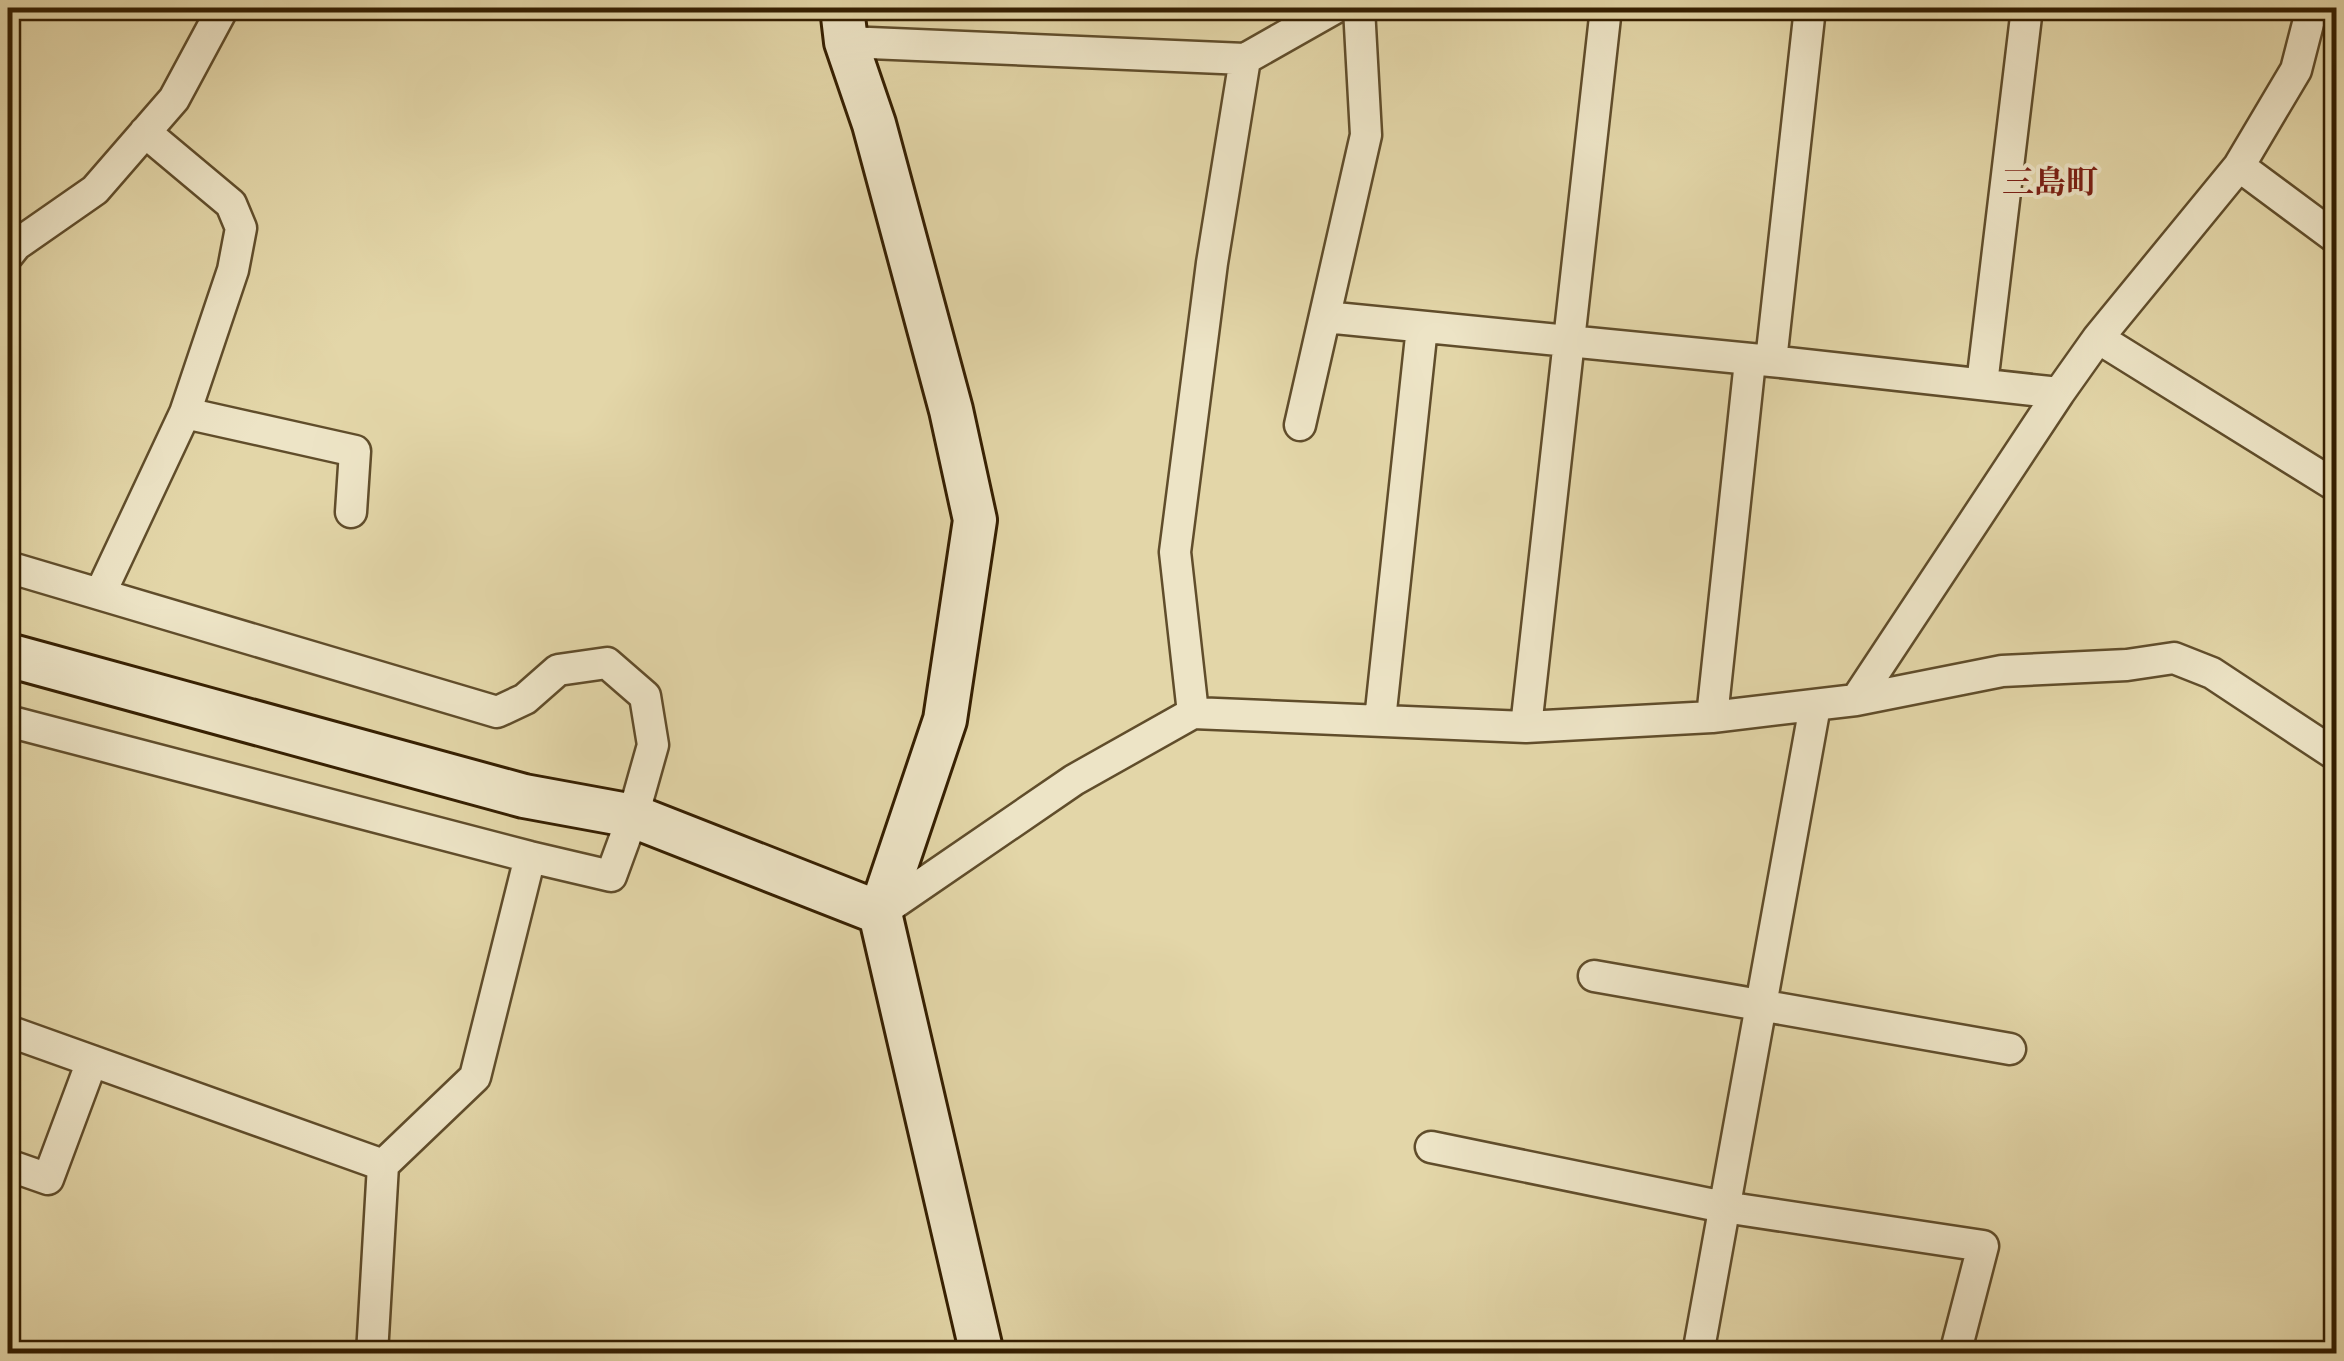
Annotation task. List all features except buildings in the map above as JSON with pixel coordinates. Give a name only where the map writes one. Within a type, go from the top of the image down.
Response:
[{"type":"street","points":[[8,255],[16,244],[95,190],[174,99],[223,8]]},
{"type":"street","points":[[982,1354],[880,913],[945,720],[975,520],[951,410],[880,143],[844,25],[1245,59],[1336,8]]},
{"type":"street","points":[[1300,425],[1366,135],[1360,8]]},
{"type":"street","points":[[1526,726],[1606,8]]},
{"type":"street","points":[[1712,716],[1810,8]]},
{"type":"street","points":[[1982,384],[2027,8]]},
{"type":"street","points":[[1856,700],[2098,338],[2239,166],[2296,70],[2312,8]]},
{"type":"street","points":[[1193,713],[1175,552],[1212,263],[1245,59]]},
{"type":"street","points":[[100,594],[185,412],[233,270],[241,228],[231,204],[145,132]]},
{"type":"street","points":[[2239,166],[2336,238]]},
{"type":"street","points":[[1325,316],[2059,394]]},
{"type":"street","points":[[1380,720],[1422,327]]},
{"type":"street","points":[[2098,338],[2336,486]]},
{"type":"street","points":[[185,412],[356,451],[351,512]]},
{"type":"street","points":[[8,567],[497,712],[525,700],[558,670],[607,663],[646,696],[653,745],[611,876],[8,721]]},
{"type":"street","points":[[8,655],[524,796],[632,816],[880,913]]},
{"type":"street","points":[[880,913],[1074,780],[1193,713],[1526,726],[1712,716],[1856,700],[2002,672],[2174,658],[2212,673],[2336,755]]},
{"type":"street","points":[[1698,1354],[1815,706]]},
{"type":"street","points":[[372,1354],[383,1165],[475,1077],[530,857]]},
{"type":"street","points":[[1594,976],[2010,1049]]},
{"type":"street","points":[[8,1031],[383,1165]]},
{"type":"street","points":[[8,1165],[48,1179],[92,1061]]},
{"type":"street","points":[[1430,1147],[1724,1207],[1982,1246],[1955,1354]]},
{"type":"district","name":"三島町","points":[[2050,182]]}]
